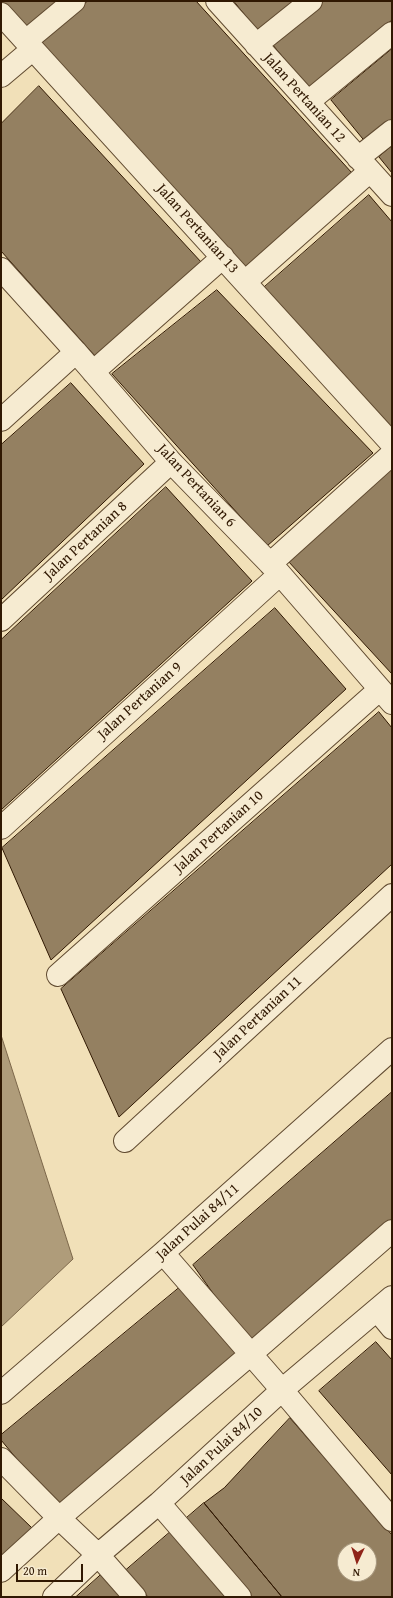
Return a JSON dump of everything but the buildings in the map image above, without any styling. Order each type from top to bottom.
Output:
[{"type":"street","points":[[1,76],[29,45],[74,1]]},
{"type":"street","name":"Jalan Pertanian 12","points":[[216,1],[392,195]]},
{"type":"street","points":[[256,45],[311,1]]},
{"type":"street","name":"Jalan Pertanian 13","points":[[1,14],[392,444]]},
{"type":"street","points":[[308,102],[392,32]]},
{"type":"street","points":[[245,282],[364,165],[392,131]]},
{"type":"street","points":[[93,372],[223,257]]},
{"type":"street","name":"Jalan Pertanian 6","points":[[1,269],[76,352],[171,462],[275,569],[386,697]]},
{"type":"street","points":[[1,420],[76,352]]},
{"type":"street","name":"Jalan Pertanian 9","points":[[1,828],[275,569],[392,454]]},
{"type":"street","name":"Jalan Pertanian 8","points":[[1,620],[171,462]]},
{"type":"street","name":"Jalan Pertanian 10","points":[[58,975],[386,697]]},
{"type":"street","name":"Jalan Pertanian 11","points":[[125,1141],[392,895]]},
{"type":"street","name":"Jalan Pulai 84/11","points":[[1,1393],[163,1253],[392,1050]]},
{"type":"street","points":[[1,1571],[59,1518],[392,1231]]},
{"type":"street","points":[[163,1253],[392,1520]]},
{"type":"street","points":[[384,1303],[392,1328]]},
{"type":"street","name":"Jalan Pulai 84/10","points":[[54,1597],[98,1555],[159,1503],[282,1390],[384,1303]]},
{"type":"street","points":[[1,1459],[98,1555],[135,1597]]},
{"type":"street","points":[[159,1503],[240,1597]]},
{"type":"shaded area","points":[[1,1035],[73,1259],[1,1327]]}]
